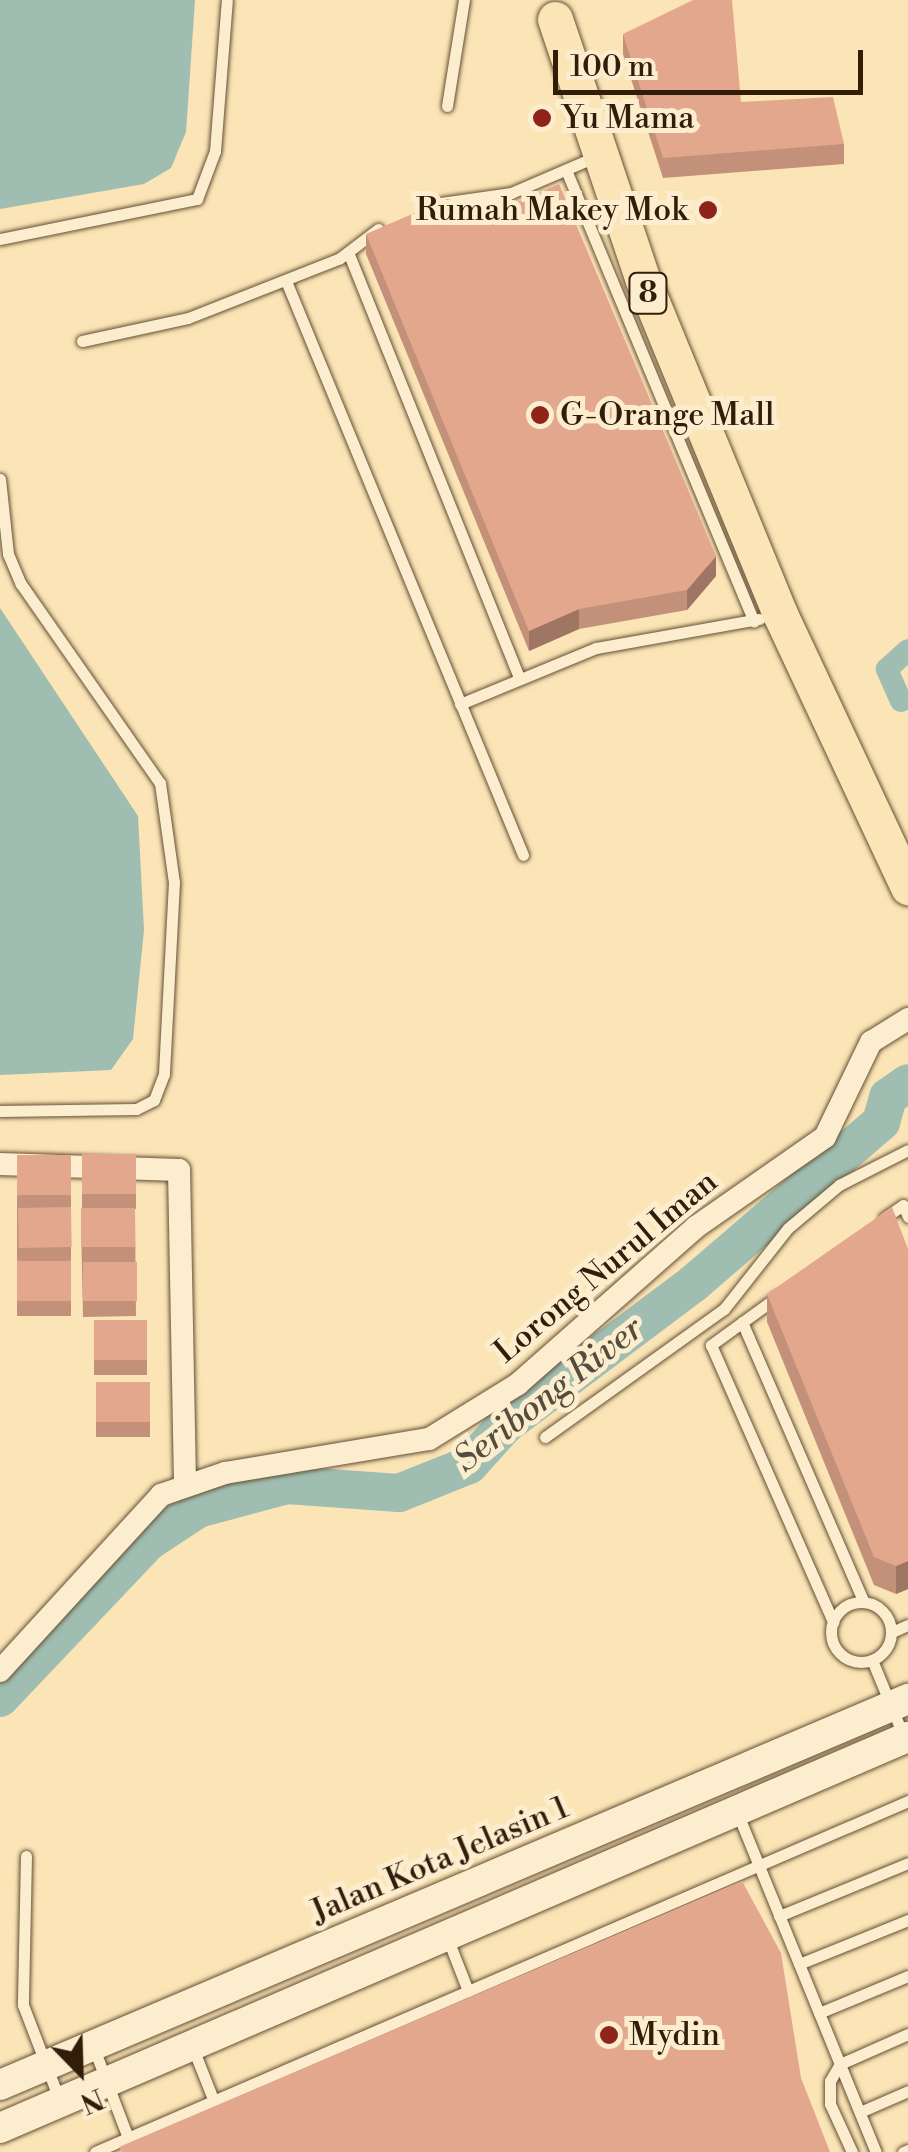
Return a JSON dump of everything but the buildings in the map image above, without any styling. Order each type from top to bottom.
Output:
[{"type":"main road","name":"8","points":[[551,10],[581,164],[779,614],[908,887]]},
{"type":"main road","name":"8","points":[[551,10],[757,562]]},
{"type":"main road","name":"8","points":[[779,614],[908,864]]},
{"type":"street","name":"Lorong Nurul Iman","points":[[0,1671],[134,1516],[184,1483],[390,1450],[460,1422],[572,1345],[696,1227],[825,1137],[871,1042],[908,1019]]},
{"type":"street","points":[[0,1164],[179,1170],[184,1483]]},
{"type":"street","name":"Jalan Kota Jelasin 1","points":[[0,2085],[899,1703]]},
{"type":"street","points":[[0,2128],[447,1937],[735,1808],[906,1738]]},
{"type":"lane","points":[[0,239],[198,199],[215,150],[227,0]]},
{"type":"lane","points":[[447,106],[464,0]]},
{"type":"lane","points":[[416,212],[581,164]]},
{"type":"lane","points":[[82,341],[188,318],[348,252],[400,220]]},
{"type":"lane","points":[[348,252],[518,678]]},
{"type":"lane","points":[[286,280],[524,855]]},
{"type":"lane","points":[[0,478],[8,554],[21,584],[160,783],[174,882],[164,1074],[154,1100],[136,1109],[0,1111]]},
{"type":"lane","points":[[460,704],[596,648],[779,614]]},
{"type":"lane","points":[[545,1437],[724,1308],[788,1228],[839,1185],[908,1150]]},
{"type":"lane","points":[[871,1228],[903,1205],[908,1217]]},
{"type":"lane","points":[[790,1287],[711,1346],[832,1622],[843,1657],[872,1660]]},
{"type":"lane","points":[[742,1322],[864,1602],[881,1608],[892,1632]]},
{"type":"lane","points":[[832,1622],[864,1602]]},
{"type":"lane","points":[[872,1660],[892,1632],[908,1625]]},
{"type":"lane","points":[[872,1660],[899,1703],[906,1738]]},
{"type":"lane","points":[[95,2152],[908,1801]]},
{"type":"lane","points":[[735,1808],[876,2152]]},
{"type":"lane","points":[[26,1856],[21,1990],[60,2102]]},
{"type":"lane","points":[[780,1916],[908,1862]]},
{"type":"lane","points":[[799,1964],[908,1920]]},
{"type":"lane","points":[[447,1937],[468,1991]]},
{"type":"lane","points":[[820,2014],[908,1976]]},
{"type":"lane","points":[[840,2064],[908,2034]]},
{"type":"lane","points":[[92,2046],[127,2135]]},
{"type":"lane","points":[[192,2046],[214,2098]]},
{"type":"lane","points":[[840,2064],[830,2104],[852,2152]]},
{"type":"lane","points":[[860,2112],[908,2092]]},
{"type":"shaded area","points":[[0,0],[195,0],[186,132],[171,168],[144,184],[0,209]]},
{"type":"shaded area","points":[[0,608],[138,816],[144,930],[133,1039],[111,1070],[0,1075]]},
{"type":"waterway","points":[[901,701],[887,669],[908,650]]},
{"type":"waterway","name":"Seribong River","points":[[0,1698],[148,1542],[198,1509],[287,1485],[399,1493],[469,1465],[505,1425],[694,1283],[881,1122],[888,1097],[908,1083]]},
{"type":"place","name":"Yu Mama","points":[[542,118]]},
{"type":"place","name":"Rumah Makey Mok","points":[[708,210]]},
{"type":"place","name":"G-Orange Mall","points":[[540,415]]},
{"type":"place","name":"Mydin","points":[[609,2035]]}]
